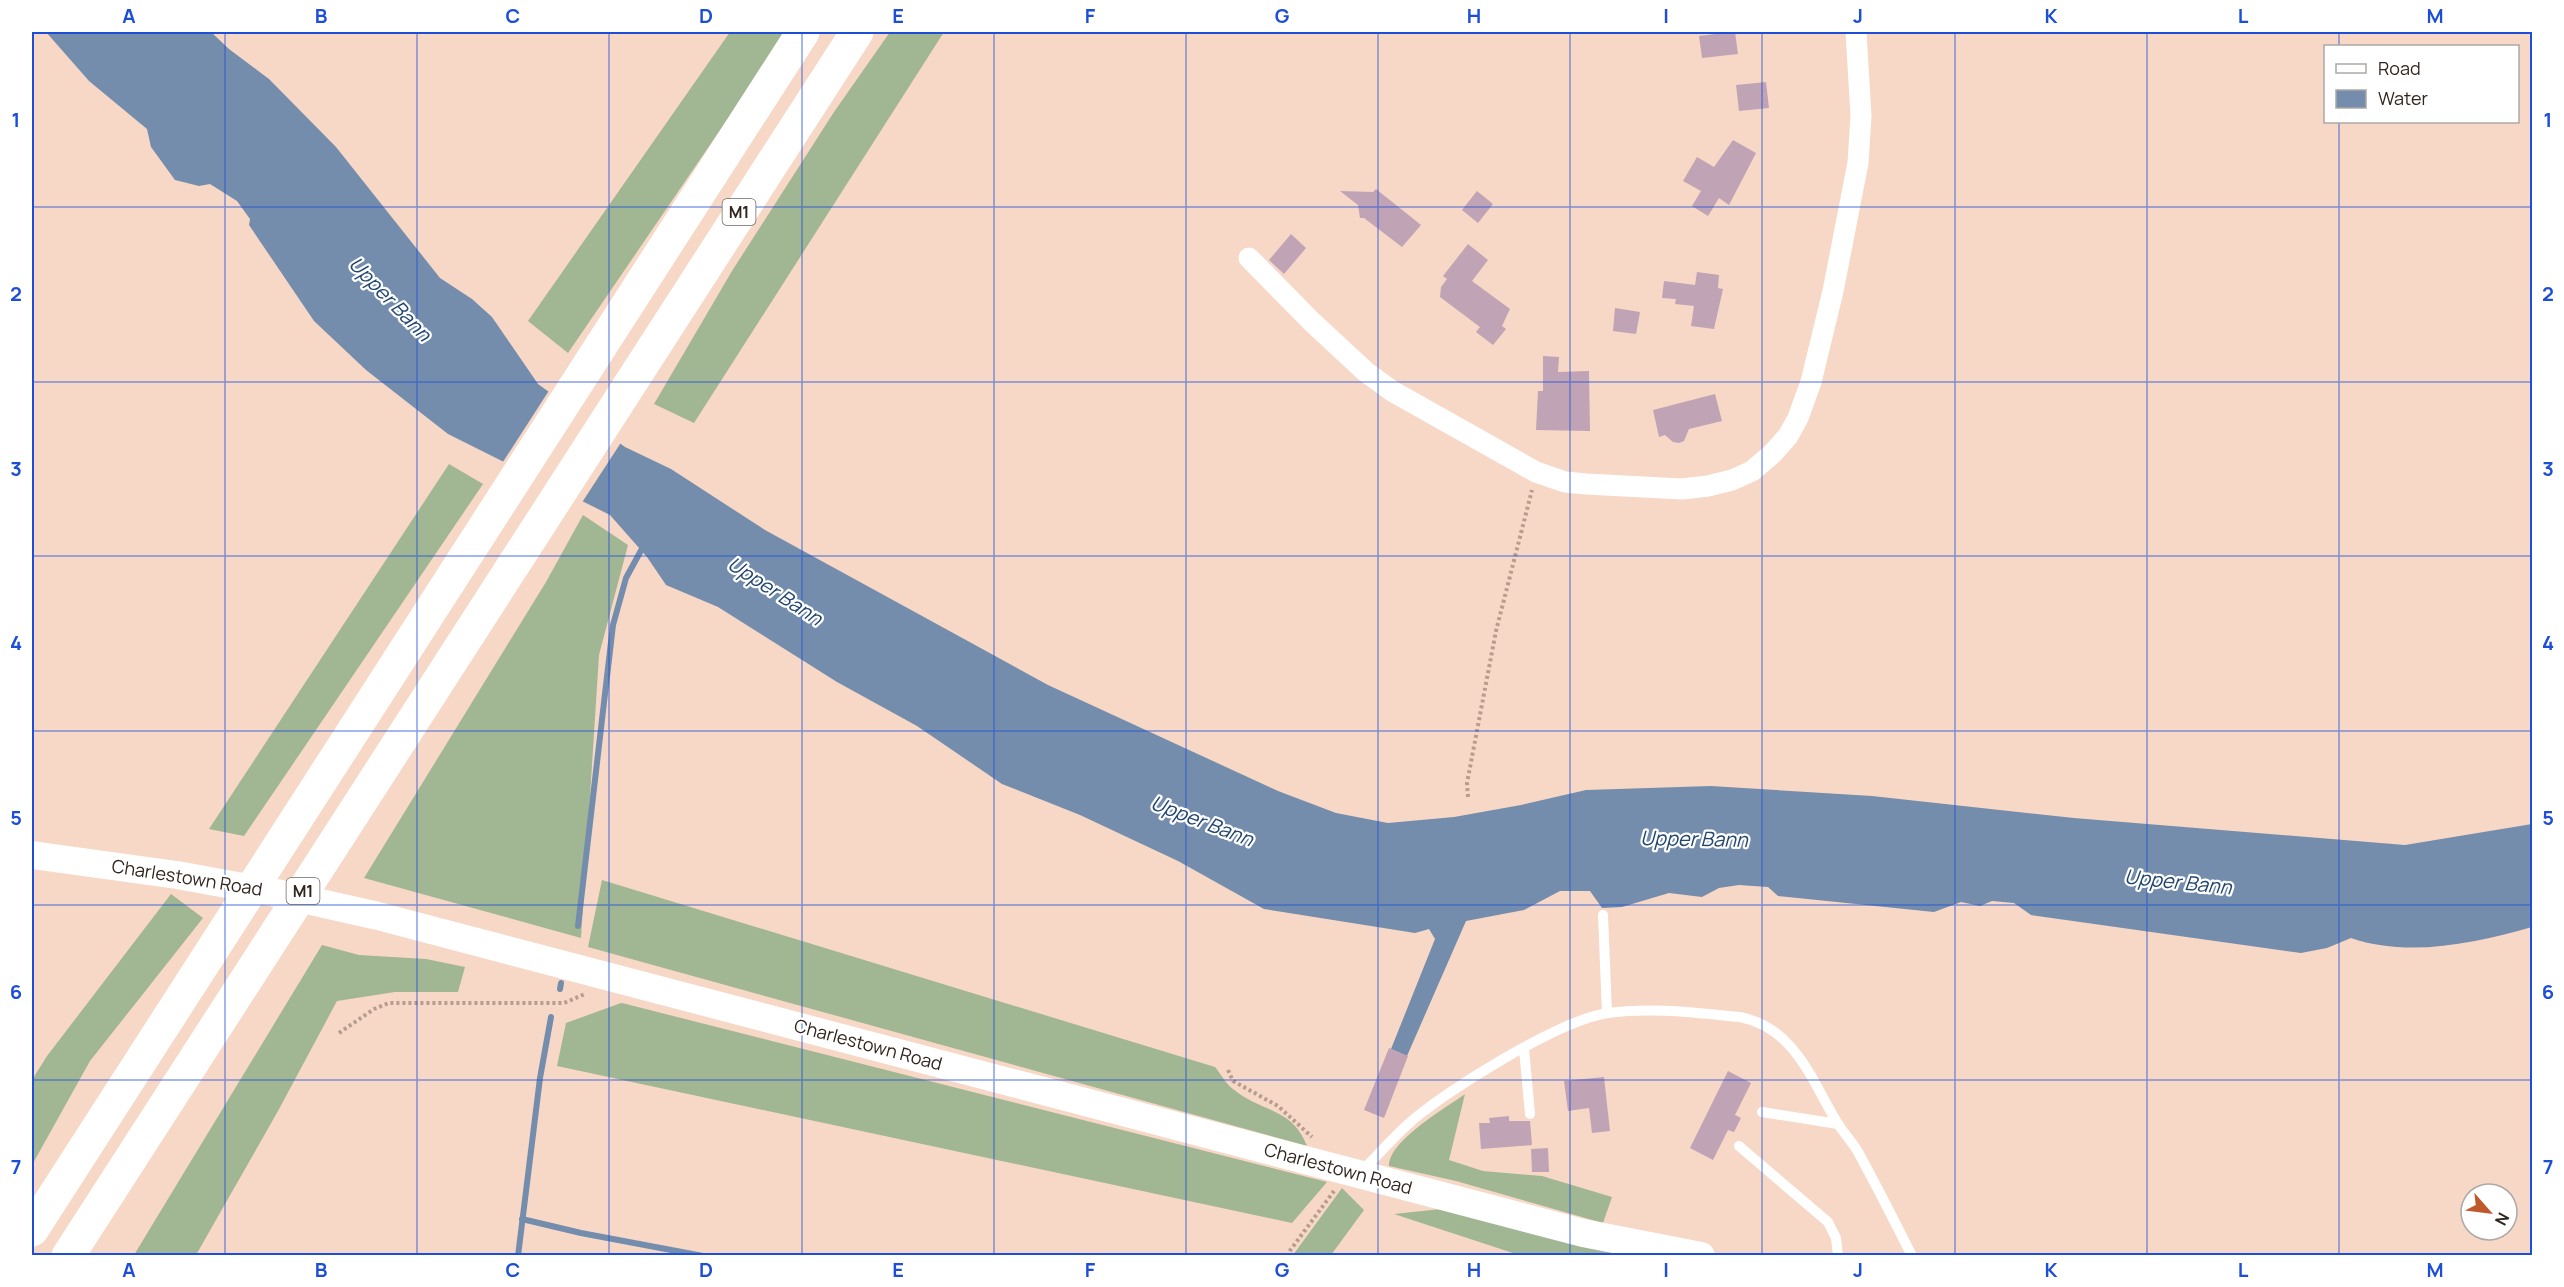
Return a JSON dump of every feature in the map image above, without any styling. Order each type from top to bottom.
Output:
[{"type":"highway","name":"M1","points":[[32,1230],[802,32]]},
{"type":"highway","name":"M1","points":[[68,1256],[857,32]]},
{"type":"highway","points":[[83,1256],[112,1186]]},
{"type":"main road","name":"Charlestown Road","points":[[32,855],[177,875],[276,893],[378,916],[1583,1233],[1701,1256]]},
{"type":"street","points":[[1249,258],[1311,321],[1366,372],[1392,391],[1536,472],[1565,482],[1682,489],[1732,480],[1752,471],[1788,436],[1798,418],[1811,382],[1833,291],[1858,163],[1862,116],[1856,32]]},
{"type":"lane","points":[[1603,915],[1607,1013]]},
{"type":"lane","points":[[1345,1170],[1446,1096],[1524,1048],[1576,1023],[1607,1013],[1692,1013],[1740,1017],[1766,1026],[1777,1033],[1805,1062],[1838,1124],[1855,1148],[1912,1256]]},
{"type":"lane","points":[[1524,1048],[1530,1114]]},
{"type":"lane","points":[[1762,1112],[1838,1124]]},
{"type":"lane","points":[[1739,1146],[1828,1222],[1836,1238],[1838,1256]]},
{"type":"path","points":[[1468,797],[1467,783],[1496,631],[1536,472]]},
{"type":"path","points":[[339,1033],[374,1009],[388,1003],[564,1003],[585,994],[594,973]]},
{"type":"path","points":[[1228,1070],[1233,1081],[1278,1106],[1297,1121],[1317,1144],[1345,1170],[1286,1256]]},
{"type":"green space","points":[[730,32],[787,32],[568,353],[528,321]]},
{"type":"green space","points":[[890,32],[944,32],[694,423],[654,404],[732,271],[834,112]]},
{"type":"green space","points":[[449,464],[483,484],[244,836],[209,829]]},
{"type":"green space","points":[[583,515],[628,545],[599,655],[581,938],[364,878],[546,582]]},
{"type":"green space","points":[[602,880],[1215,1067],[1226,1082],[1244,1097],[1285,1117],[1301,1133],[1307,1146],[588,947]]},
{"type":"green space","points":[[171,894],[203,918],[90,1061],[32,1165],[32,1080],[47,1056]]},
{"type":"green space","points":[[322,945],[359,955],[426,959],[465,967],[458,992],[395,992],[337,1001],[278,1111],[196,1255],[134,1255]]},
{"type":"green space","points":[[621,1003],[1327,1182],[1292,1223],[557,1066],[566,1023]]},
{"type":"green space","points":[[1465,1094],[1449,1160],[1483,1171],[1542,1176],[1612,1197],[1603,1223],[1456,1181],[1389,1166],[1391,1156],[1408,1136]]},
{"type":"green space","points":[[1342,1188],[1364,1210],[1331,1255],[1293,1255]]},
{"type":"green space","points":[[1441,1209],[1651,1255],[1519,1255],[1394,1214]]},
{"type":"water","name":"Upper Bann","points":[[46,32],[211,32],[229,49],[269,79],[336,147],[440,278],[472,299],[492,317],[538,384],[625,447],[671,469],[765,530],[1048,685],[1278,791],[1336,813],[1388,823],[1454,817],[1586,790],[1711,786],[1872,796],[2074,818],[2405,845],[2532,824],[2532,927],[2465,943],[2419,948],[2373,944],[2351,938],[2327,948],[2301,953],[2031,915],[2014,903],[1992,901],[1980,906],[1961,902],[1934,912],[1778,896],[1768,887],[1739,885],[1719,888],[1702,897],[1669,893],[1622,907],[1602,908],[1590,891],[1560,891],[1524,910],[1466,921],[1407,1056],[1391,1049],[1435,939],[1429,929],[1415,933],[1264,909],[1178,861],[1080,815],[1002,784],[917,726],[837,682],[718,607],[666,585],[647,557],[610,515],[448,434],[366,370],[314,321],[249,225],[250,219],[237,201],[210,184],[199,186],[175,180],[151,147],[147,129],[89,81]]},
{"type":"pier","points":[[550,389],[622,441],[581,504],[501,465]]},
{"type":"building","points":[[1715,32],[1735,32],[1738,54],[1702,58],[1699,36],[1715,34]]},
{"type":"building","points":[[1766,82],[1769,108],[1739,111],[1736,85]]},
{"type":"building","points":[[1733,140],[1756,153],[1729,205],[1719,198],[1708,216],[1692,206],[1701,191],[1683,181],[1697,157],[1714,167]]},
{"type":"building","points":[[1376,189],[1421,225],[1402,247],[1364,218],[1360,218],[1358,205],[1340,191],[1373,192]]},
{"type":"building","points":[[1477,191],[1493,204],[1478,223],[1462,210]]},
{"type":"building","points":[[1291,234],[1306,248],[1284,274],[1269,260]]},
{"type":"building","points":[[1468,244],[1488,260],[1472,281],[1510,309],[1502,326],[1506,329],[1493,345],[1476,332],[1480,327],[1440,297],[1441,287],[1447,279],[1443,276]]},
{"type":"building","points":[[1697,272],[1719,275],[1718,288],[1723,289],[1714,329],[1691,326],[1694,306],[1675,304],[1676,299],[1662,298],[1664,281],[1695,285]]},
{"type":"building","points":[[1615,308],[1640,312],[1636,334],[1613,331]]},
{"type":"building","points":[[1543,356],[1559,357],[1558,372],[1589,371],[1590,431],[1536,430],[1538,391],[1543,391]]},
{"type":"building","points":[[1715,394],[1722,421],[1689,429],[1684,441],[1679,443],[1673,442],[1665,435],[1659,437],[1653,410]]},
{"type":"building","points":[[1389,1048],[1408,1056],[1384,1118],[1364,1110]]},
{"type":"building","points":[[1728,1071],[1751,1083],[1735,1115],[1741,1118],[1734,1132],[1728,1130],[1713,1160],[1690,1148]]},
{"type":"building","points":[[1604,1077],[1610,1131],[1592,1133],[1589,1108],[1568,1111],[1564,1081]]},
{"type":"building","points":[[1509,1116],[1509,1121],[1530,1121],[1532,1145],[1481,1149],[1479,1123],[1490,1123],[1489,1118]]},
{"type":"building","points":[[1548,1148],[1549,1172],[1532,1172],[1531,1149]]},
{"type":"waterway","points":[[578,926],[613,625],[626,578],[644,545]]},
{"type":"waterway","points":[[560,989],[561,983]]},
{"type":"waterway","points":[[518,1256],[540,1078],[551,1017]]},
{"type":"waterway","points":[[522,1219],[581,1233],[703,1256]]}]
